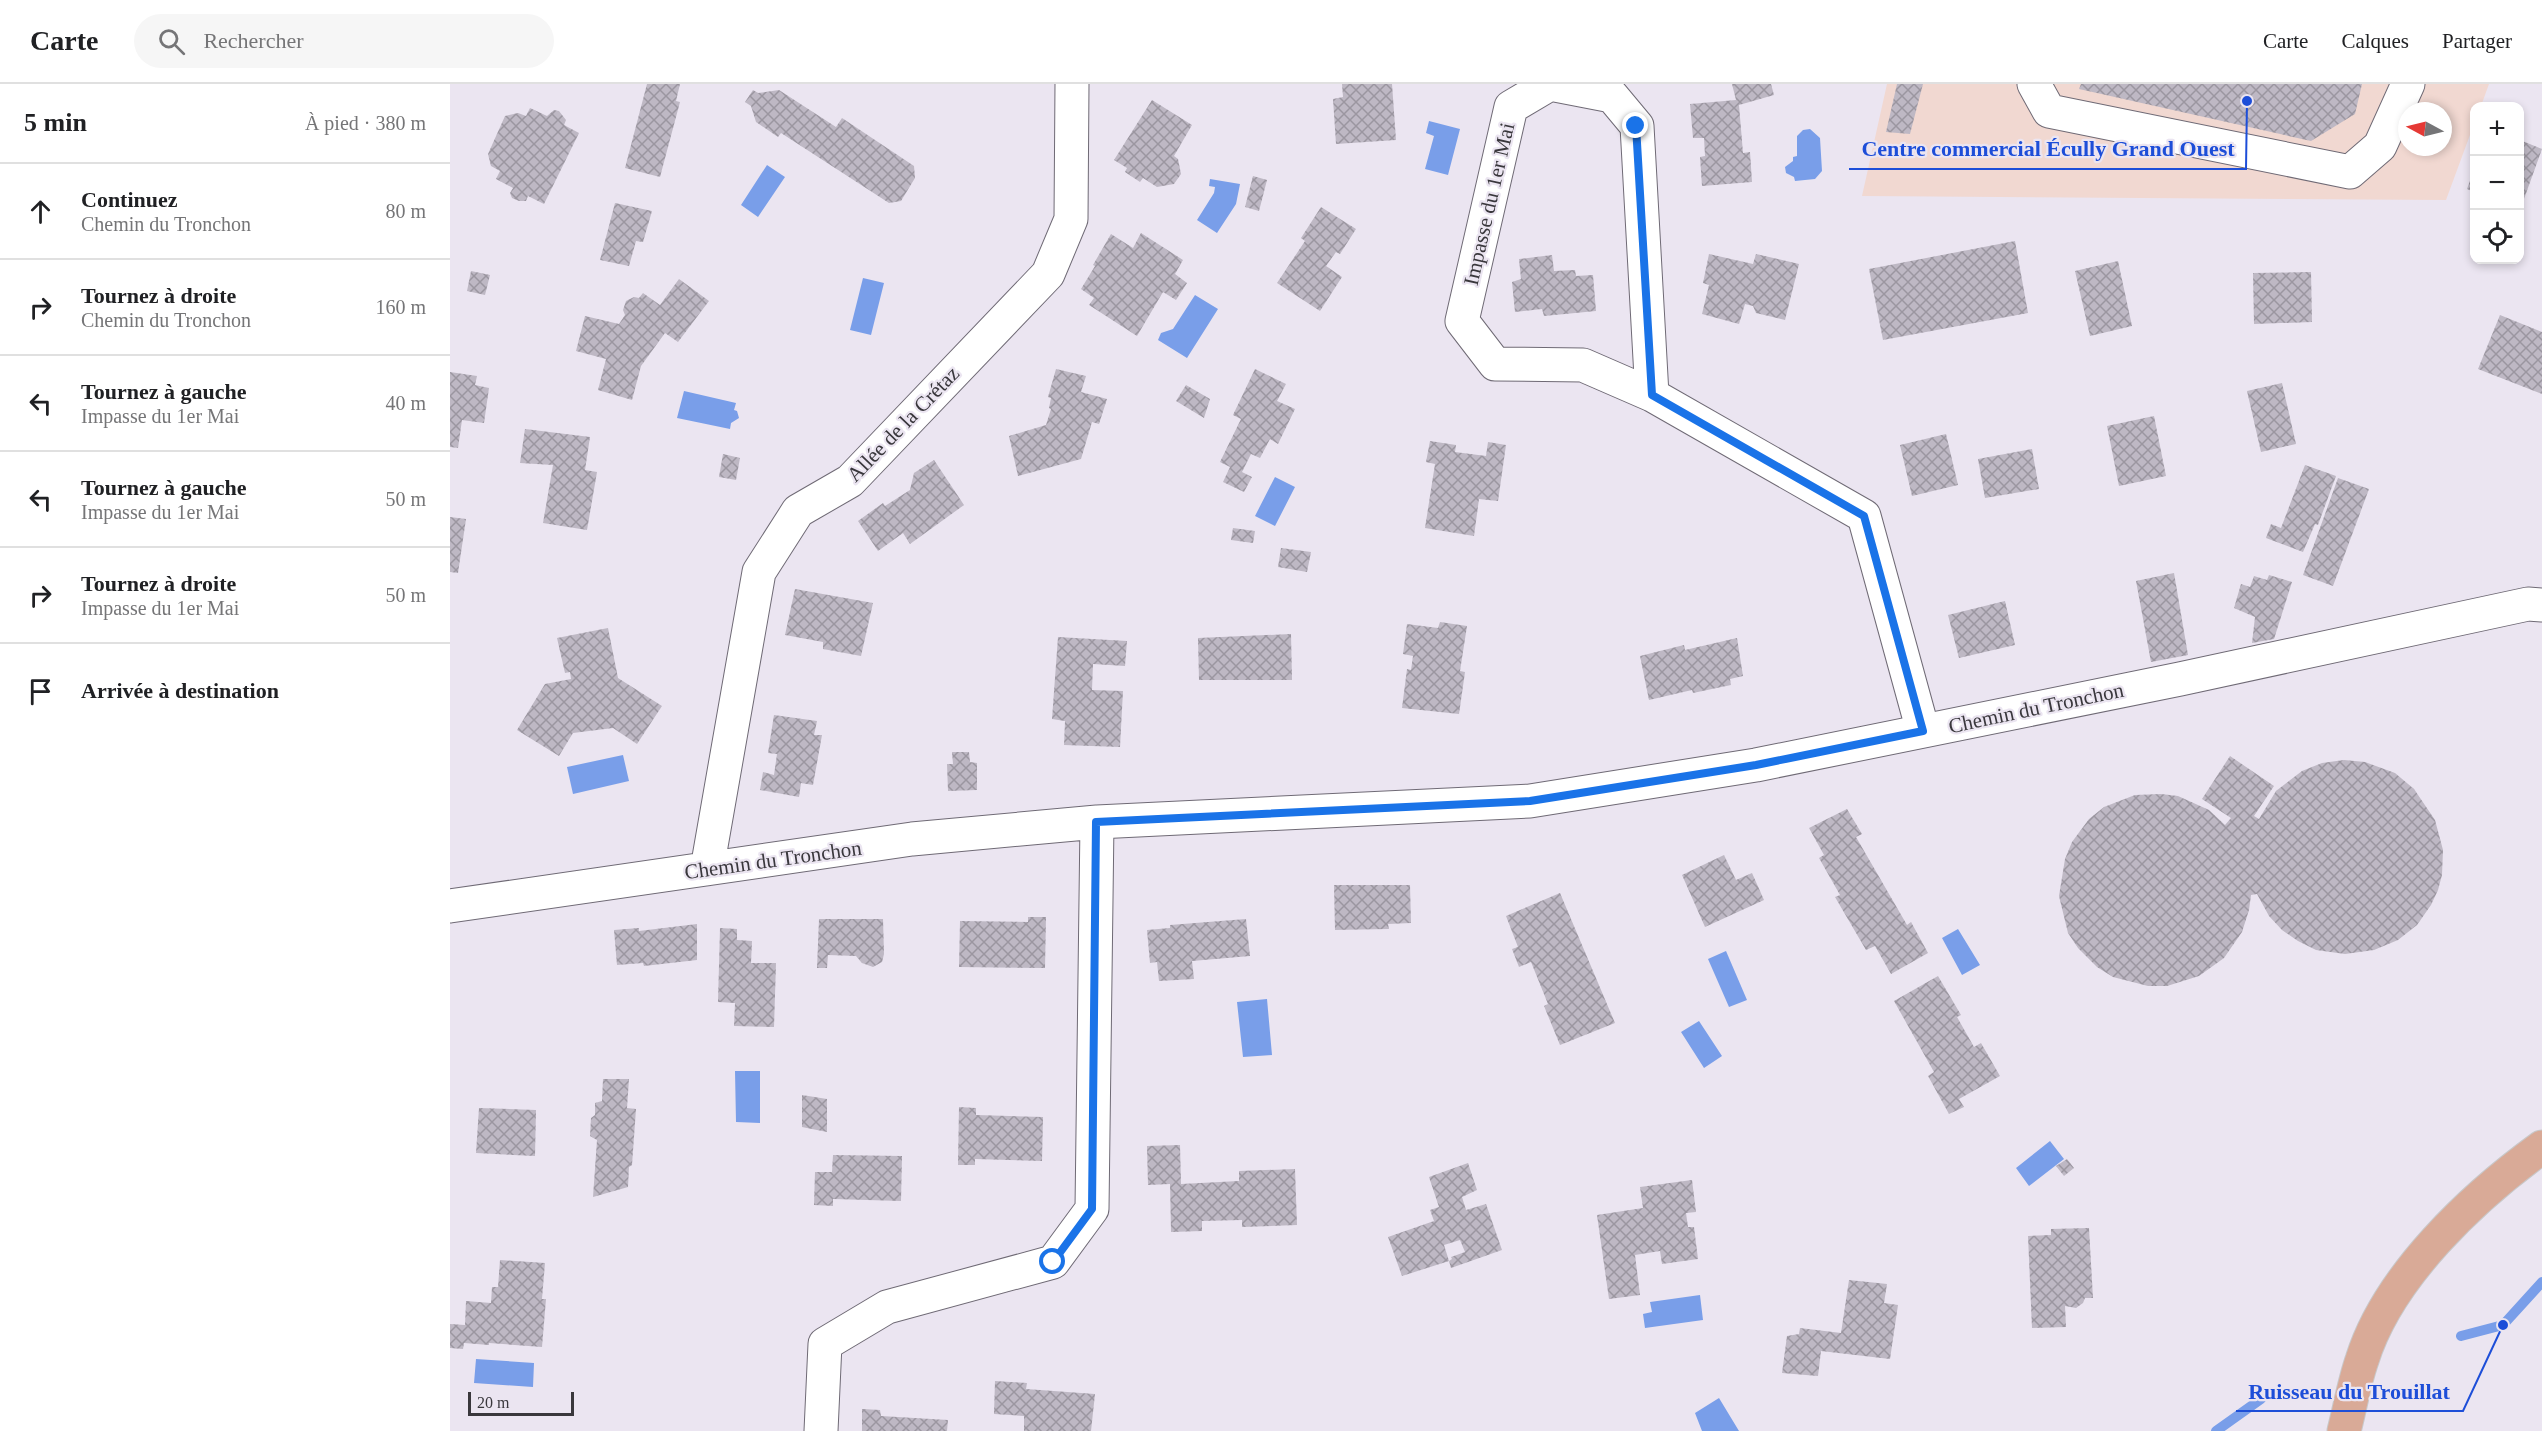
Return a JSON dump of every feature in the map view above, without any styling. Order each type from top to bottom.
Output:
[{"type":"main road","points":[[2344,1431],[2362,1359],[2391,1299],[2456,1218],[2542,1148]]},
{"type":"street","name":"Allée de la Crétaz","points":[[707,869],[759,572],[798,511],[850,481],[1048,274],[1071,219],[1072,84]]},
{"type":"street","name":"Impasse du 1er Mai","points":[[1652,395],[1636,126],[1612,96],[1550,84],[1511,108],[1462,321],[1496,364],[1583,365],[1652,395],[1864,516],[1923,731]]},
{"type":"street","points":[[2034,84],[2049,111],[2350,172],[2380,146],[2408,84]]},
{"type":"street","name":"Chemin du Tronchon","points":[[450,906],[912,839],[1096,822],[1530,801],[1756,765],[2528,604],[2542,605]]},
{"type":"street","points":[[821,1431],[825,1344],[887,1307],[1053,1262],[1092,1209],[1096,822]]},
{"type":"shaded area","points":[[1887,84],[2489,84],[2482,102],[2470,102],[2470,135],[2446,200],[1862,196]]},
{"type":"water","points":[[1429,121],[1460,129],[1448,175],[1425,169],[1434,136],[1426,133]]},
{"type":"water","points":[[1810,129],[1820,138],[1822,171],[1815,179],[1795,181],[1794,177],[1786,173],[1785,167],[1793,161],[1793,157],[1797,156],[1797,136],[1803,130]]},
{"type":"water","points":[[767,165],[785,177],[758,217],[741,205]]},
{"type":"water","points":[[1210,179],[1240,184],[1236,204],[1217,233],[1197,220],[1214,193],[1215,187],[1209,186]]},
{"type":"water","points":[[863,278],[884,283],[871,335],[850,330]]},
{"type":"water","points":[[1195,295],[1218,309],[1187,358],[1158,340],[1161,333],[1173,329]]},
{"type":"water","points":[[684,391],[736,403],[734,410],[737,411],[739,418],[731,423],[730,429],[677,418]]},
{"type":"water","points":[[1275,477],[1295,487],[1275,526],[1255,516]]},
{"type":"water","points":[[623,755],[629,781],[573,794],[567,767]]},
{"type":"water","points":[[1958,929],[1980,965],[1962,975],[1942,938]]},
{"type":"water","points":[[1726,951],[1747,1000],[1729,1007],[1708,959]]},
{"type":"water","points":[[1267,999],[1272,1055],[1243,1057],[1237,1002]]},
{"type":"water","points":[[1699,1021],[1722,1056],[1704,1068],[1681,1032]]},
{"type":"water","points":[[735,1071],[760,1071],[760,1123],[736,1122]]},
{"type":"water","points":[[2050,1141],[2064,1159],[2029,1186],[2016,1168]]},
{"type":"water","points":[[1700,1295],[1703,1320],[1645,1328],[1643,1314],[1652,1312],[1650,1302]]},
{"type":"water","points":[[476,1359],[534,1363],[533,1387],[474,1383]]},
{"type":"water","points":[[1719,1398],[1739,1431],[1702,1431],[1695,1413]]},
{"type":"building","points":[[647,84],[680,84],[676,101],[680,102],[660,177],[625,168]]},
{"type":"building","points":[[1342,84],[1392,84],[1396,140],[1336,144],[1333,99],[1343,97]]},
{"type":"building","points":[[1732,84],[1771,84],[1774,95],[1739,105],[1743,153],[1750,152],[1752,182],[1702,186],[1700,157],[1705,156],[1704,138],[1693,138],[1690,104],[1736,100]]},
{"type":"building","points":[[1897,84],[1923,84],[1910,134],[1886,132]]},
{"type":"building","points":[[2081,84],[2362,84],[2355,114],[2311,141],[2079,89]]},
{"type":"building","points":[[753,90],[758,93],[779,90],[836,127],[842,118],[914,166],[915,178],[901,201],[889,203],[781,133],[778,137],[756,122],[751,106],[745,102]]},
{"type":"building","points":[[1152,100],[1192,125],[1174,156],[1178,159],[1181,174],[1174,184],[1157,187],[1143,178],[1140,182],[1125,172],[1127,168],[1114,160]]},
{"type":"building","points":[[530,108],[547,116],[554,110],[559,111],[566,120],[564,125],[579,133],[544,204],[528,196],[526,201],[512,198],[510,193],[513,188],[496,179],[500,171],[491,166],[488,154],[505,116],[518,113],[526,116]]},
{"type":"building","points":[[2524,142],[2542,149],[2524,199]]},
{"type":"building","points":[[1253,176],[1267,180],[1259,211],[1245,207]]},
{"type":"building","points":[[615,203],[652,211],[643,242],[636,241],[629,266],[600,260]]},
{"type":"building","points":[[1321,207],[1356,229],[1340,254],[1336,252],[1326,266],[1342,277],[1320,311],[1277,283],[1305,241],[1301,238]]},
{"type":"building","points":[[1141,233],[1183,260],[1175,274],[1187,283],[1176,300],[1163,292],[1137,336],[1089,305],[1094,298],[1081,289],[1111,234],[1133,248]]},
{"type":"building","points":[[2015,241],[2028,313],[1883,340],[1869,269]]},
{"type":"building","points":[[1709,254],[1753,264],[1756,254],[1799,264],[1785,320],[1756,313],[1753,306],[1745,304],[1739,324],[1702,314],[1709,285],[1703,283]]},
{"type":"building","points":[[1552,255],[1554,271],[1575,270],[1576,276],[1593,275],[1596,311],[1544,316],[1542,309],[1515,312],[1512,282],[1521,279],[1519,259]]},
{"type":"building","points":[[2118,261],[2132,326],[2090,336],[2075,271]]},
{"type":"building","points":[[471,271],[490,275],[485,295],[467,291]]},
{"type":"building","points":[[2311,272],[2312,322],[2254,324],[2253,273]]},
{"type":"building","points":[[679,279],[709,301],[678,342],[665,333],[641,366],[632,400],[598,390],[606,359],[576,351],[585,316],[619,324],[625,315],[623,310],[626,301],[634,297],[639,298],[643,293],[660,305]]},
{"type":"building","points":[[2500,315],[2542,332],[2542,394],[2478,369]]},
{"type":"building","points":[[1056,369],[1086,376],[1081,392],[1107,399],[1099,424],[1092,422],[1081,459],[1018,476],[1009,436],[1046,425],[1051,409],[1049,408],[1051,398],[1048,397]]},
{"type":"building","points":[[1255,369],[1286,384],[1277,401],[1295,409],[1278,444],[1270,439],[1260,458],[1251,454],[1242,472],[1252,477],[1244,492],[1223,482],[1230,467],[1220,462],[1241,419],[1233,415]]},
{"type":"building","points":[[450,372],[477,376],[475,385],[489,388],[484,423],[462,420],[458,448],[450,447]]},
{"type":"building","points":[[2282,383],[2296,444],[2261,452],[2247,391]]},
{"type":"building","points":[[1186,385],[1210,399],[1204,418],[1176,401]]},
{"type":"building","points":[[2154,416],[2166,476],[2119,486],[2107,426]]},
{"type":"building","points":[[525,429],[590,437],[585,470],[597,472],[587,530],[543,523],[553,465],[520,463]]},
{"type":"building","points":[[1946,434],[1958,485],[1912,496],[1900,445]]},
{"type":"building","points":[[1430,441],[1456,445],[1455,452],[1486,456],[1488,442],[1506,445],[1498,501],[1479,499],[1474,536],[1425,528],[1435,464],[1426,462]]},
{"type":"building","points":[[2032,449],[2039,489],[1985,498],[1978,459]]},
{"type":"building","points":[[723,454],[740,458],[736,480],[719,477]]},
{"type":"building","points":[[934,460],[964,505],[910,544],[903,533],[878,551],[858,521],[883,503],[885,506],[910,490],[914,473]]},
{"type":"building","points":[[2305,465],[2336,476],[2318,525],[2315,524],[2303,552],[2266,538],[2271,524],[2281,528]]},
{"type":"building","points":[[2338,478],[2369,489],[2333,586],[2303,575]]},
{"type":"building","points":[[450,517],[466,519],[458,573],[450,572]]},
{"type":"building","points":[[1233,528],[1255,531],[1253,543],[1231,540]]},
{"type":"building","points":[[1281,548],[1311,552],[1307,572],[1278,567]]},
{"type":"building","points":[[2174,573],[2188,655],[2151,662],[2136,581]]},
{"type":"building","points":[[2269,575],[2292,582],[2274,639],[2252,643],[2255,617],[2234,608],[2241,584],[2250,587],[2254,576],[2267,580]]},
{"type":"building","points":[[795,589],[873,603],[861,656],[823,649],[823,642],[785,635]]},
{"type":"building","points":[[2005,601],[2015,645],[1959,658],[1948,615]]},
{"type":"building","points":[[1440,622],[1467,626],[1460,671],[1465,672],[1459,714],[1402,708],[1407,669],[1411,670],[1413,656],[1403,654],[1407,624],[1438,628]]},
{"type":"building","points":[[608,628],[618,678],[662,706],[637,744],[613,728],[573,733],[559,756],[517,730],[545,684],[571,679],[570,672],[565,673],[557,638]]},
{"type":"building","points":[[1291,634],[1292,680],[1199,680],[1198,638]]},
{"type":"building","points":[[1058,637],[1127,641],[1125,666],[1093,664],[1092,690],[1123,691],[1120,747],[1064,745],[1065,721],[1052,719]]},
{"type":"building","points":[[1737,638],[1743,676],[1730,679],[1731,685],[1693,693],[1692,690],[1649,700],[1640,656],[1684,645],[1685,650]]},
{"type":"building","points":[[774,715],[817,721],[814,735],[822,735],[813,785],[801,783],[799,797],[760,790],[763,772],[774,775],[777,754],[768,753]]},
{"type":"building","points":[[952,752],[969,752],[970,762],[977,763],[977,790],[948,791],[947,764],[953,764]]},
{"type":"building","points":[[2230,756],[2274,786],[2254,816],[2259,819],[2276,791],[2302,771],[2322,763],[2344,760],[2365,762],[2395,773],[2414,789],[2435,820],[2443,850],[2442,875],[2438,890],[2417,925],[2398,940],[2374,950],[2345,954],[2316,950],[2282,930],[2269,916],[2257,894],[2251,895],[2242,932],[2224,958],[2199,976],[2167,986],[2148,986],[2113,977],[2097,967],[2078,948],[2068,933],[2059,896],[2065,859],[2072,842],[2089,819],[2104,807],[2135,795],[2178,796],[2209,810],[2225,825],[2231,818],[2202,799]]},
{"type":"building","points":[[1847,809],[1862,834],[1856,837],[1907,925],[1911,922],[1928,953],[1891,974],[1875,946],[1866,950],[1835,897],[1840,895],[1819,858],[1824,855],[1809,828]]},
{"type":"building","points":[[1724,855],[1736,880],[1752,873],[1764,900],[1705,927],[1682,875]]},
{"type":"building","points":[[1334,885],[1410,885],[1411,923],[1388,924],[1389,929],[1335,930]]},
{"type":"building","points":[[1560,893],[1615,1023],[1560,1045],[1544,1006],[1548,1004],[1531,962],[1519,967],[1512,949],[1518,947],[1506,916]]},
{"type":"building","points":[[1028,917],[1046,917],[1045,968],[959,967],[960,921],[1028,922]]},
{"type":"building","points":[[819,919],[883,919],[884,954],[882,962],[873,967],[862,963],[856,956],[828,955],[827,968],[817,968]]},
{"type":"building","points":[[1246,919],[1250,956],[1192,961],[1194,979],[1159,981],[1157,962],[1150,963],[1147,930],[1170,928],[1170,925]]},
{"type":"building","points":[[697,924],[697,960],[644,966],[643,963],[617,965],[614,930],[639,928],[639,931]]},
{"type":"building","points":[[720,928],[737,929],[737,940],[752,941],[751,963],[776,963],[774,1027],[734,1026],[735,1003],[718,1002]]},
{"type":"building","points":[[1938,976],[1961,1015],[1957,1017],[1974,1047],[1981,1043],[2000,1076],[1959,1099],[1964,1107],[1949,1114],[1928,1076],[1934,1072],[1894,1001]]},
{"type":"building","points":[[603,1079],[629,1079],[627,1108],[636,1109],[632,1165],[629,1167],[628,1187],[593,1197],[597,1140],[590,1136],[591,1118],[595,1115],[595,1103],[602,1101]]},
{"type":"building","points":[[802,1095],[827,1099],[827,1132],[802,1127]]},
{"type":"building","points":[[959,1107],[976,1108],[976,1115],[1043,1117],[1042,1161],[975,1159],[975,1165],[958,1165]]},
{"type":"building","points":[[479,1108],[536,1110],[535,1156],[476,1153]]},
{"type":"building","points":[[1180,1145],[1181,1184],[1239,1181],[1239,1171],[1295,1169],[1297,1225],[1242,1227],[1242,1220],[1202,1221],[1202,1231],[1171,1232],[1170,1184],[1148,1185],[1147,1146]]},
{"type":"building","points":[[833,1155],[902,1156],[901,1201],[833,1199],[833,1206],[814,1205],[815,1172],[832,1172]]},
{"type":"building","points":[[2067,1159],[2074,1168],[2064,1176],[2056,1166]]},
{"type":"building","points":[[1468,1163],[1477,1190],[1462,1197],[1466,1210],[1486,1204],[1502,1250],[1451,1268],[1449,1261],[1402,1276],[1388,1237],[1434,1221],[1430,1210],[1439,1207],[1429,1177]],"holes":[[[1460,1240],[1465,1252],[1451,1257],[1449,1261],[1444,1245]]]},
{"type":"building","points":[[1692,1180],[1696,1212],[1686,1213],[1688,1227],[1694,1227],[1698,1259],[1662,1264],[1660,1251],[1635,1255],[1640,1295],[1609,1299],[1597,1215],[1643,1208],[1640,1187]]},
{"type":"building","points":[[2089,1228],[2093,1298],[2085,1298],[2083,1303],[2076,1308],[2065,1306],[2066,1327],[2032,1328],[2028,1236],[2051,1235],[2051,1229]]},
{"type":"building","points":[[500,1260],[545,1263],[542,1299],[546,1299],[542,1347],[464,1343],[463,1349],[450,1348],[450,1324],[465,1325],[466,1301],[491,1303],[492,1287],[498,1287]]},
{"type":"building","points":[[1849,1280],[1887,1284],[1884,1303],[1898,1305],[1890,1359],[1821,1351],[1818,1376],[1782,1373],[1787,1336],[1799,1334],[1800,1328],[1841,1333]]},
{"type":"building","points":[[995,1381],[1027,1383],[1026,1389],[1095,1394],[1091,1431],[1024,1431],[1024,1416],[994,1414]]},
{"type":"building","points":[[862,1409],[880,1410],[881,1416],[948,1420],[947,1431],[862,1431]]},
{"type":"waterway","points":[[2461,1336],[2503,1325],[2542,1282]]},
{"type":"waterway","points":[[2216,1431],[2261,1399]]},
{"type":"place","name":"Centre commercial Écully Grand Ouest","points":[[2247,101]]},
{"type":"place","name":"Ruisseau du Trouillat","points":[[2503,1325]]},
{"type":"route","points":[[1053,1262],[1092,1209],[1096,822],[1530,801],[1756,765],[1923,731],[1864,516],[1652,395],[1636,126]]}]
